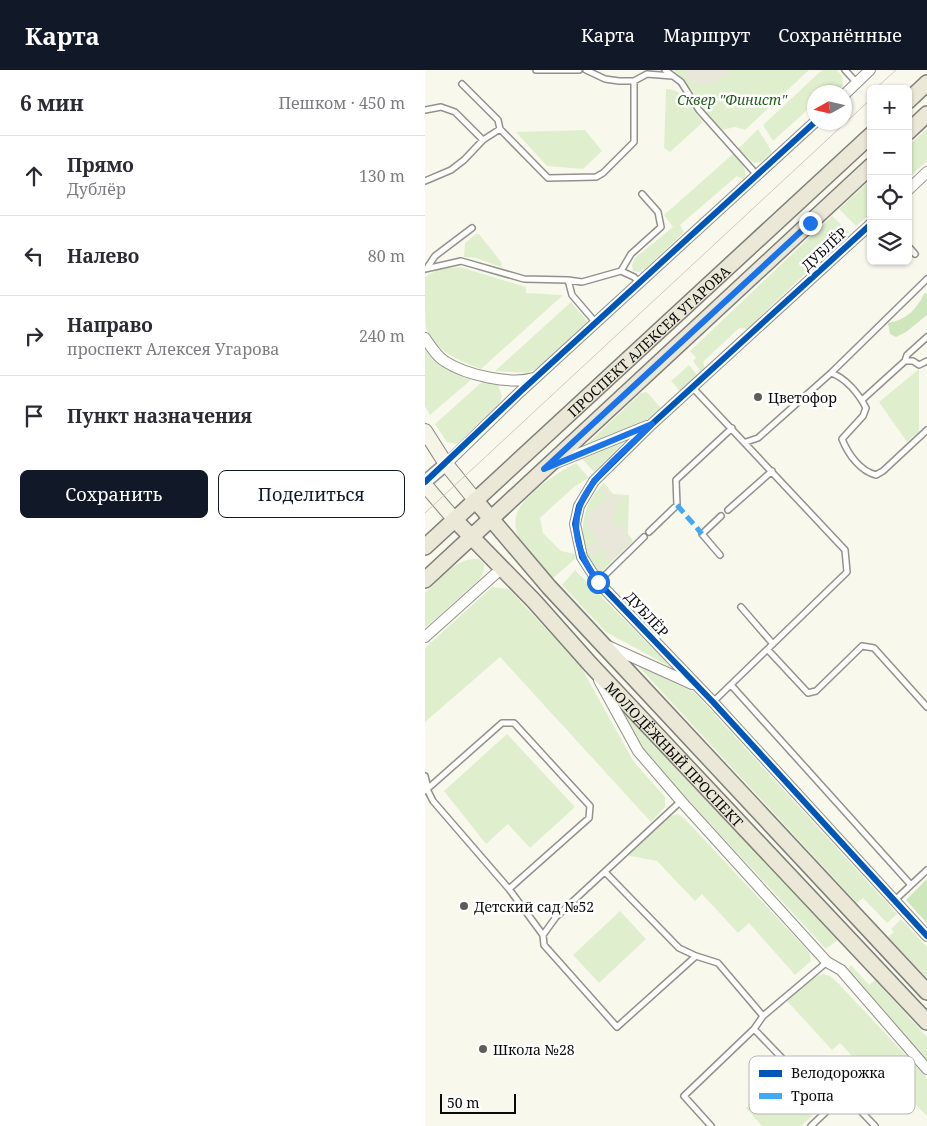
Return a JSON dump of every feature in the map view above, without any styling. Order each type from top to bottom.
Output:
[{"type":"main road","points":[[912,96],[927,83]]},
{"type":"main road","points":[[910,130],[927,114]]},
{"type":"main road","name":"ПРОСПЕКТ АЛЕКСЕЯ УГАРОВА","points":[[425,547],[867,139]]},
{"type":"main road","name":"ПРОСПЕКТ АЛЕКСЕЯ УГАРОВА","points":[[425,580],[867,170]]},
{"type":"main road","name":"МОЛОДЁЖНЫЙ ПРОСПЕКТ","points":[[425,430],[446,464],[519,554],[927,992]]},
{"type":"main road","name":"МОЛОДЁЖНЫЙ ПРОСПЕКТ","points":[[425,484],[455,520],[927,1022]]},
{"type":"main road","points":[[502,568],[519,554]]},
{"type":"street","points":[[852,88],[870,70]]},
{"type":"street","points":[[425,484],[537,376],[807,129]]},
{"type":"street","points":[[912,186],[927,172]]},
{"type":"street","name":"ДУБЛЁР","points":[[867,228],[652,424],[593,481],[579,506],[575,524],[577,541],[582,557],[598,582],[713,702],[927,936]]},
{"type":"street","points":[[425,338],[446,362],[470,373],[514,382],[537,376]]},
{"type":"street","points":[[544,469],[652,424]]},
{"type":"street","points":[[425,637],[502,568]]},
{"type":"street","name":"МОЛОДЁЖНЫЙ ПРОСПЕКТ","points":[[602,643],[698,687]]},
{"type":"street","points":[[590,664],[638,751],[827,962],[841,970],[927,1069]]},
{"type":"lane","points":[[536,70],[579,70]]},
{"type":"lane","points":[[586,70],[605,80],[634,81],[647,74],[673,76]]},
{"type":"lane","points":[[665,70],[681,82],[699,110],[757,175]]},
{"type":"lane","points":[[845,70],[857,83]]},
{"type":"lane","points":[[462,84],[498,120],[500,129],[548,178],[596,177],[603,174],[634,142],[634,81]]},
{"type":"lane","points":[[425,110],[441,107],[455,112],[483,140]]},
{"type":"lane","points":[[425,181],[451,170],[464,160],[483,140],[500,129]]},
{"type":"lane","points":[[621,271],[631,254],[661,226],[658,212],[642,194]]},
{"type":"lane","points":[[426,268],[435,256],[472,228]]},
{"type":"lane","points":[[912,251],[915,254]]},
{"type":"lane","points":[[426,268],[461,261],[524,279],[582,282],[621,271],[635,277],[640,283]]},
{"type":"lane","points":[[746,442],[758,438],[831,373],[927,279]]},
{"type":"lane","points":[[568,280],[572,295],[596,323]]},
{"type":"lane","points":[[862,400],[905,361],[907,356],[927,337]]},
{"type":"lane","points":[[905,361],[913,361],[919,365],[927,361]]},
{"type":"lane","points":[[831,373],[840,376],[862,400],[865,408],[863,416],[842,439],[846,450],[866,472],[876,475],[883,471],[927,430]]},
{"type":"lane","points":[[693,388],[746,442],[845,550],[847,572],[713,702]]},
{"type":"lane","points":[[649,532],[677,505],[676,480],[732,428]]},
{"type":"lane","points":[[728,510],[772,471]]},
{"type":"lane","points":[[720,555],[701,534],[721,516]]},
{"type":"lane","points":[[598,582],[619,564],[643,537]]},
{"type":"lane","points":[[741,607],[773,644]]},
{"type":"lane","points":[[768,650],[808,693],[816,691],[862,646],[874,648],[927,706]]},
{"type":"lane","points":[[731,685],[911,885]]},
{"type":"lane","points":[[426,788],[501,723],[514,723],[590,806],[589,818],[509,889]]},
{"type":"lane","points":[[425,776],[426,788],[433,801],[509,889],[543,935],[544,945],[617,1027],[696,956]]},
{"type":"lane","points":[[543,935],[556,917],[681,801]]},
{"type":"lane","points":[[894,901],[927,870]]},
{"type":"lane","points":[[605,872],[679,948],[718,963],[763,1016]]},
{"type":"lane","points":[[711,1126],[684,1096],[754,1029],[763,1016],[827,962]]},
{"type":"lane","points":[[754,1029],[780,1056]]},
{"type":"lane","points":[[811,1126],[824,1114]]},
{"type":"lane","points":[[864,1114],[875,1126]]},
{"type":"green space","name":"Сквер \"Финист\"","points":[[674,70],[809,70],[745,130],[735,127],[722,130],[701,108],[693,91]]},
{"type":"green space","points":[[822,70],[837,70],[842,76],[843,85],[807,85],[807,110],[773,141],[763,125]]},
{"type":"green space","points":[[666,89],[678,92],[703,122],[670,152],[664,148]]},
{"type":"green space","points":[[758,129],[772,152],[761,162],[754,163],[738,149]]},
{"type":"green space","points":[[927,129],[927,161],[912,174],[912,142]]},
{"type":"green space","points":[[585,130],[602,151],[583,169],[547,166],[516,132]]},
{"type":"green space","points":[[734,153],[744,169],[744,180],[737,176],[680,225],[684,232],[646,268],[639,272],[633,271],[632,265],[635,258],[673,227],[664,215]]},
{"type":"green space","points":[[867,184],[867,216],[856,226],[839,209]]},
{"type":"green space","points":[[832,216],[849,232],[747,329],[739,328],[703,362],[705,369],[701,372],[693,361],[696,358],[690,351]]},
{"type":"green space","points":[[476,234],[479,234],[502,263],[501,267],[476,258],[464,257],[465,243]]},
{"type":"green space","points":[[460,267],[526,287],[526,293],[563,295],[481,369],[456,358],[442,349],[435,343],[426,328],[425,277],[439,269]]},
{"type":"green space","points":[[927,293],[927,315],[906,332],[896,337],[890,334],[888,323],[905,317],[918,305],[924,294]]},
{"type":"green space","points":[[571,302],[588,322],[542,366],[527,373],[495,371]]},
{"type":"green space","points":[[425,349],[440,365],[472,379],[430,415],[425,406]]},
{"type":"green space","points":[[689,365],[698,376],[680,391],[671,381]]},
{"type":"green space","points":[[919,369],[919,431],[907,442],[879,402]]},
{"type":"green space","points":[[483,381],[498,385],[502,396],[499,404],[457,444],[447,442],[435,424]]},
{"type":"green space","points":[[647,392],[661,408],[653,415],[636,426],[587,444],[641,393]]},
{"type":"green space","points":[[625,441],[594,472],[582,459]]},
{"type":"green space","points":[[576,463],[589,478],[575,486],[540,518],[543,533],[561,551],[575,554],[575,559],[552,579],[529,555],[521,543],[517,535],[515,521],[521,506],[534,491]]},
{"type":"green space","points":[[604,483],[613,494],[629,495],[628,534],[633,541],[599,574],[591,564],[586,552],[583,528],[589,503],[595,492]]},
{"type":"green space","points":[[471,559],[479,559],[484,564],[484,571],[479,580],[425,628],[425,593],[456,565]]},
{"type":"green space","points":[[575,570],[672,668],[606,632],[562,585]]},
{"type":"green space","points":[[492,587],[509,589],[581,667],[634,762],[665,797],[665,807],[651,822],[500,657],[425,722],[425,648]]},
{"type":"green space","points":[[637,665],[694,692],[897,914],[887,923],[863,898],[857,903]]},
{"type":"green space","points":[[612,697],[839,939],[826,949],[641,749]]},
{"type":"green space","points":[[507,734],[575,807],[530,848],[508,824],[486,844],[444,791]]},
{"type":"green space","points":[[678,814],[685,819],[810,953],[811,961],[795,975],[749,923],[738,933],[702,894],[695,901],[657,861],[625,855],[666,817]]},
{"type":"green space","points":[[927,879],[927,923],[906,900]]},
{"type":"green space","points":[[620,911],[646,939],[599,983],[573,955]]},
{"type":"green space","points":[[901,919],[927,947],[927,978],[888,937],[894,932],[891,929]]},
{"type":"green space","points":[[851,965],[869,985],[875,980],[927,1037],[927,1062],[847,970]]},
{"type":"green space","points":[[823,974],[830,976],[906,1056],[852,1056],[840,1043],[832,1050],[787,1001],[814,977]]},
{"type":"green space","points":[[915,1065],[927,1078],[927,1116],[915,1104]]},
{"type":"green space","points":[[751,1114],[810,1114],[812,1116],[801,1126],[762,1126]]},
{"type":"shaded area","points":[[684,70],[729,70],[730,74],[709,85],[696,84],[689,80]]},
{"type":"shaded area","points":[[602,487],[615,497],[627,497],[626,500],[615,501],[614,525],[626,526],[626,535],[630,542],[609,563],[603,548],[590,556],[587,549],[600,541],[589,530],[587,522],[590,512],[609,500],[600,489]]},
{"type":"tram line","points":[[879,85],[896,70]]},
{"type":"tram line","points":[[425,513],[867,103]]},
{"type":"marked path","points":[[677,505],[702,534]]},
{"type":"cycle path","points":[[425,482],[521,391],[807,129]]},
{"type":"cycle path","points":[[867,228],[652,424],[594,481],[579,506],[575,524],[582,557],[598,582],[713,702],[927,936]]},
{"type":"place","name":"Цветофор","points":[[758,397]]},
{"type":"place","name":"Детский сад №52","points":[[464,906]]},
{"type":"place","name":"Школа №28","points":[[483,1049]]},
{"type":"route","points":[[598,582],[582,557],[577,541],[575,524],[579,506],[593,481],[652,424],[544,469],[810,223]]}]
